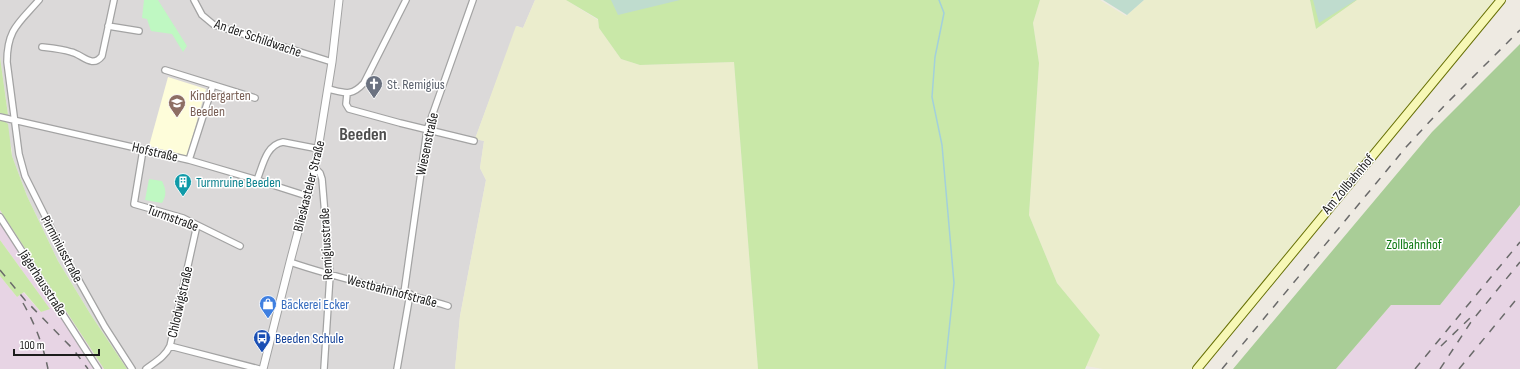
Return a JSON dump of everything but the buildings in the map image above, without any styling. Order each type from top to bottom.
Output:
[{"type":"main road","name":"Am Zollbahnhof","points":[[1197,369],[1501,0]]},
{"type":"street","name":"Pirminiusstraße","points":[[39,0],[17,24],[8,43],[7,62],[16,120],[19,154],[22,166],[31,188],[64,254],[105,327],[132,369]]},
{"type":"street","points":[[42,47],[71,52],[85,60],[99,60],[102,56],[114,0]]},
{"type":"street","name":"An der Schildwache","points":[[194,0],[202,15],[218,27],[332,62]]},
{"type":"street","name":"Blieskasteler Straße","points":[[263,369],[319,149],[332,62],[339,0]]},
{"type":"street","points":[[328,89],[347,94],[355,92],[364,83],[406,0]]},
{"type":"street","name":"Wiesenstraße","points":[[397,369],[427,130],[473,0]]},
{"type":"street","points":[[108,26],[139,31]]},
{"type":"street","points":[[165,70],[256,98]]},
{"type":"street","points":[[190,160],[213,85]]},
{"type":"street","points":[[347,94],[346,104],[349,109],[474,141]]},
{"type":"street","name":"Hofstraße","points":[[0,117],[190,160],[307,196]]},
{"type":"street","points":[[257,180],[268,151],[272,146],[284,142],[319,149]]},
{"type":"street","name":"Turmstraße","points":[[143,150],[134,204],[177,216],[240,246]]},
{"type":"street","name":"Remigiusstraße","points":[[315,168],[320,173],[322,179],[330,275],[324,369]]},
{"type":"street","name":"Jägerhausstraße","points":[[0,217],[98,369]]},
{"type":"street","name":"Chlodwigstraße","points":[[146,369],[163,356],[170,346],[196,225]]},
{"type":"street","name":"Westbahnhofstraße","points":[[290,262],[330,275],[448,306]]},
{"type":"street","points":[[170,346],[259,369]]},
{"type":"shaded area","points":[[0,0],[535,0],[523,28],[517,26],[475,139],[484,141],[480,168],[486,180],[460,316],[455,369],[127,369],[91,315],[58,261],[27,196],[12,156],[12,150],[4,121],[0,121],[0,113],[8,114],[0,57]]},
{"type":"shaded area","points":[[535,0],[566,0],[598,20],[599,28],[621,59],[640,65],[734,62],[758,369],[455,369],[460,316],[486,180],[480,168],[484,141],[475,139],[516,26],[523,28]]},
{"type":"shaded area","points":[[611,0],[680,0],[618,15]]},
{"type":"shaded area","points":[[1040,0],[1100,0],[1126,16],[1144,0],[1310,0],[1316,29],[1357,0],[1503,0],[1326,216],[1191,369],[1103,369],[1086,366],[1100,335],[1057,283],[1029,215],[1039,63],[1033,23]]},
{"type":"shaded area","points":[[1103,0],[1144,0],[1127,15]]},
{"type":"shaded area","points":[[1313,0],[1356,0],[1319,23]]},
{"type":"shaded area","name":"Kindergarten Beeden","points":[[168,77],[206,89],[187,156],[149,146]]},
{"type":"shaded area","points":[[1520,205],[1520,369],[1336,369],[1391,305],[1440,304]]},
{"type":"shaded area","points":[[0,210],[104,369],[0,369],[0,276],[17,297],[23,292],[41,312],[49,308],[0,240]]},
{"type":"green space","points":[[144,0],[158,0],[187,46],[183,52],[172,34],[151,31],[147,19],[142,18]]},
{"type":"green space","points":[[566,0],[1040,0],[1033,23],[1039,63],[1029,215],[1057,283],[1100,335],[1085,369],[758,369],[734,62],[640,65],[621,59],[599,28],[598,19]]},
{"type":"green space","points":[[1310,0],[1357,0],[1316,29]]},
{"type":"green space","name":"Zollbahnhof","points":[[1520,44],[1520,205],[1440,305],[1391,305],[1336,369],[1233,369],[1432,132]]},
{"type":"green space","points":[[0,57],[8,115],[0,113]]},
{"type":"green space","points":[[0,121],[4,121],[8,124],[12,156],[27,196],[58,261],[91,315],[127,369],[104,369],[0,210]]},
{"type":"green space","points":[[149,179],[162,181],[165,197],[162,203],[145,200]]},
{"type":"green space","points":[[0,240],[50,309],[41,312],[24,292],[17,297],[0,276]]},
{"type":"waterway","points":[[939,0],[944,13],[935,57],[932,97],[942,145],[954,283],[945,369]]},
{"type":"railway","points":[[1222,369],[1407,146],[1444,106],[1520,30]]},
{"type":"railway","points":[[1415,369],[1520,242]]},
{"type":"railway","points":[[1440,369],[1471,322],[1520,262]]},
{"type":"railway","points":[[0,270],[25,300],[73,349],[88,369]]},
{"type":"railway","points":[[1459,369],[1520,295]]},
{"type":"railway","points":[[23,303],[38,335],[48,369]]},
{"type":"railway","points":[[1441,346],[1470,318]]},
{"type":"place","name":"St. Remigius","points":[[374,99]]},
{"type":"place","name":"Kindergarten Beeden","points":[[177,118]]},
{"type":"place","name":"Turmruine Beeden","points":[[183,197]]},
{"type":"place","name":"Bäckerei Ecker","points":[[268,319]]},
{"type":"place","name":"Beeden Schule","points":[[262,353]]},
{"type":"district","name":"Beeden","points":[[363,134]]}]
